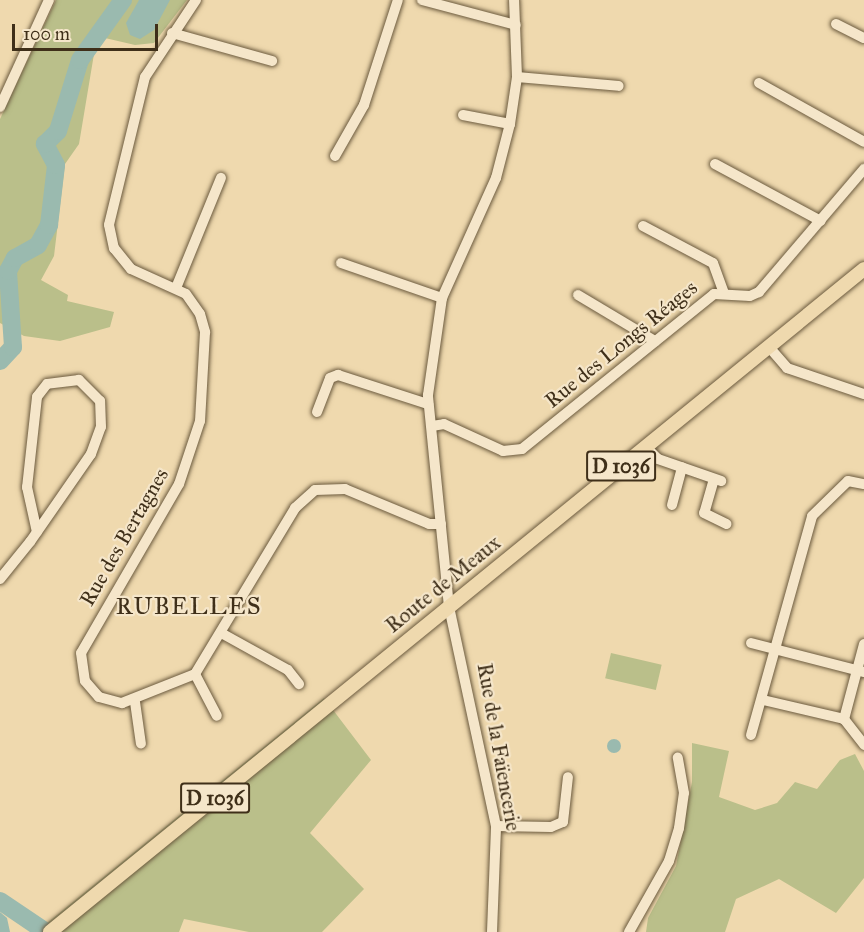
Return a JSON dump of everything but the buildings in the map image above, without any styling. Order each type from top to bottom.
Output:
[{"type":"main road","name":"Route de Meaux","points":[[50,932],[864,269]]},
{"type":"street","points":[[0,107],[49,0]]},
{"type":"street","name":"Rue des Bertagnes","points":[[196,0],[172,33],[136,99],[108,225],[114,248],[131,269],[176,288],[195,304],[205,332],[193,452],[81,653],[81,672],[91,690],[109,702],[135,702],[195,674],[223,634],[295,508],[315,490],[345,489],[429,524],[441,524]]},
{"type":"street","points":[[336,156],[364,105],[398,0]]},
{"type":"street","points":[[422,0],[516,25]]},
{"type":"street","name":"Rue de la Faïencerie","points":[[492,932],[496,826],[449,607],[428,404],[432,342],[442,298],[496,178],[510,124],[517,77],[514,0]]},
{"type":"street","points":[[836,24],[864,38]]},
{"type":"street","points":[[172,33],[272,62]]},
{"type":"street","points":[[517,77],[620,86]]},
{"type":"street","points":[[759,83],[864,142]]},
{"type":"street","points":[[463,115],[510,124]]},
{"type":"street","points":[[715,164],[821,221]]},
{"type":"street","name":"Rue des Longs Réages","points":[[432,426],[444,424],[512,453],[723,291],[741,296],[759,292],[864,169]]},
{"type":"street","points":[[176,288],[221,178]]},
{"type":"street","points":[[643,226],[713,262],[723,291]]},
{"type":"street","points":[[342,263],[442,298]]},
{"type":"street","points":[[578,295],[656,341]]},
{"type":"street","points":[[769,347],[787,368],[864,394]]},
{"type":"street","points":[[317,412],[330,378],[338,375],[428,404]]},
{"type":"street","points":[[0,579],[37,532],[91,454],[101,427],[100,401],[80,380],[47,384],[36,398],[27,487],[37,532]]},
{"type":"street","points":[[645,446],[658,459],[717,480],[704,513],[727,524]]},
{"type":"street","points":[[672,506],[682,467]]},
{"type":"street","points":[[751,735],[763,700],[812,516],[848,481],[864,484]]},
{"type":"street","points":[[223,634],[288,670],[300,684]]},
{"type":"street","points":[[752,643],[860,671]]},
{"type":"street","points":[[844,718],[860,671],[864,644]]},
{"type":"street","points":[[195,674],[217,716]]},
{"type":"street","points":[[763,700],[844,718],[864,745]]},
{"type":"street","points":[[135,702],[141,744]]},
{"type":"street","points":[[629,932],[676,839],[684,793],[678,758]]},
{"type":"street","points":[[496,826],[551,827],[563,822],[568,777]]},
{"type":"green space","points":[[56,0],[187,0],[154,43],[135,45],[105,38],[95,48],[79,144],[65,164],[54,256],[41,280],[68,295],[67,301],[114,312],[110,327],[60,341],[24,336],[0,323],[0,119]]},
{"type":"green space","points":[[611,653],[662,665],[656,690],[605,678]]},
{"type":"green space","points":[[324,698],[371,760],[310,833],[364,889],[322,932],[249,932],[184,919],[179,932],[36,932]]},
{"type":"green space","points":[[692,743],[729,751],[719,797],[755,810],[777,803],[795,782],[817,789],[840,760],[855,754],[864,771],[864,878],[836,913],[779,879],[736,899],[725,932],[646,932],[648,918],[676,866],[692,782]]},
{"type":"water","points":[[139,0],[170,0],[154,30],[140,39],[130,35],[126,23]]},
{"type":"water","points":[[614,739],[619,741],[621,746],[619,751],[614,753],[609,751],[607,746],[609,741]]},
{"type":"water","points":[[0,912],[7,918],[10,932],[0,932]]},
{"type":"waterway","points":[[0,361],[13,347],[8,271],[15,258],[38,245],[49,225],[56,165],[45,144],[58,131],[80,60],[123,0]]},
{"type":"waterway","points":[[0,901],[43,930]]},
{"type":"district","name":"RUBELLES","points":[[189,607]]}]
